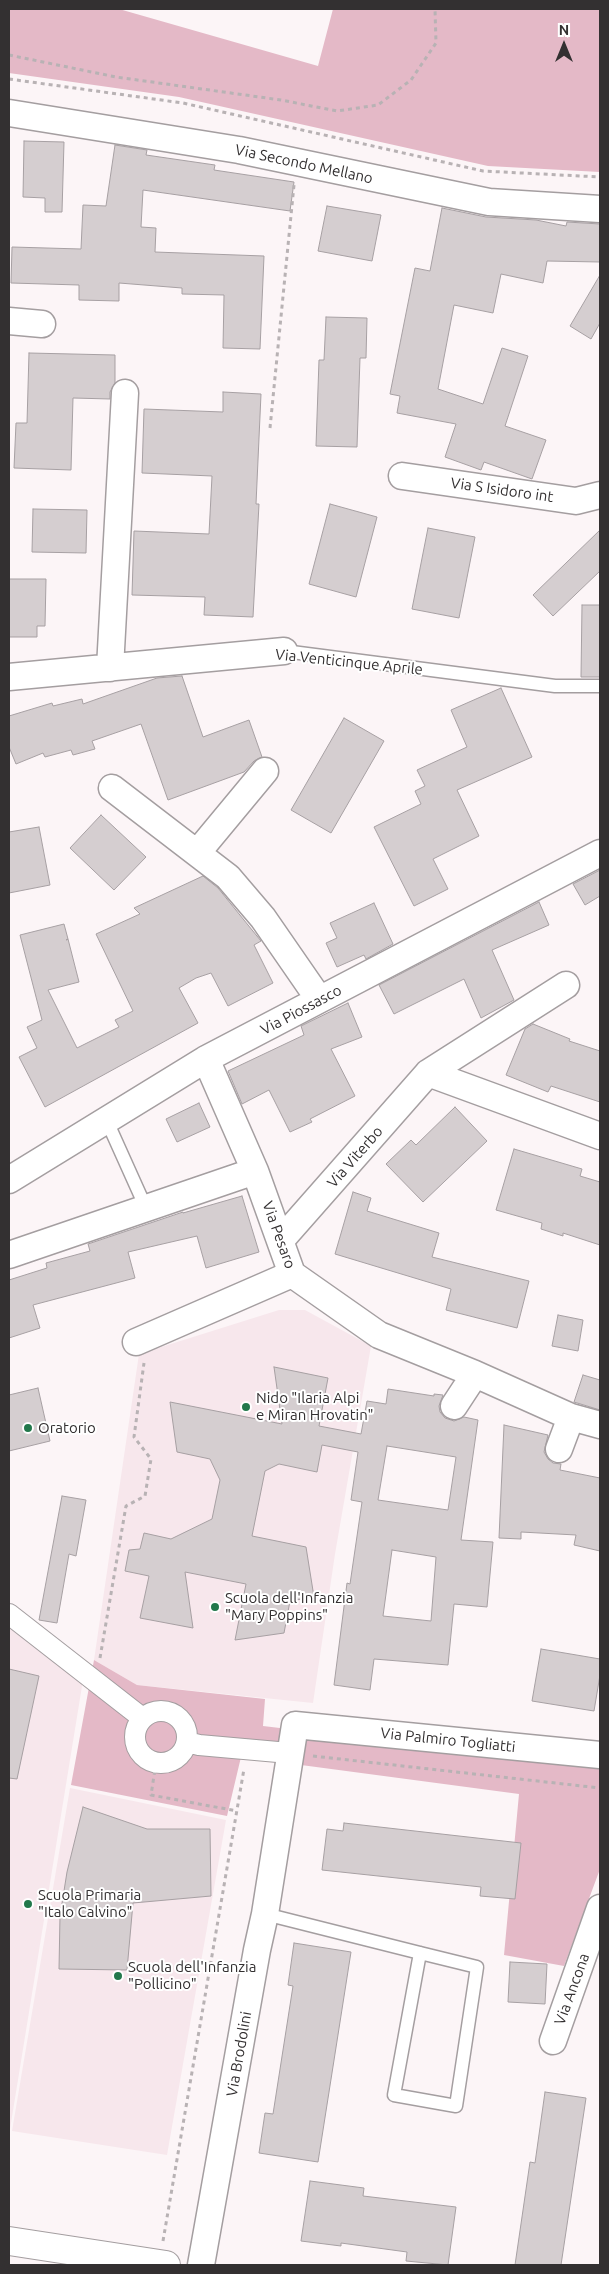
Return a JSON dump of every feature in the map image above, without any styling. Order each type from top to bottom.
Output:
[{"type":"street","name":"Via Secondo Mellano","points":[[9,113],[229,148],[489,202],[600,209]]},
{"type":"street","points":[[9,320],[42,324]]},
{"type":"street","points":[[110,668],[124,394]]},
{"type":"street","name":"Via S Isidoro int","points":[[402,476],[576,501],[600,495]]},
{"type":"street","name":"Via Venticinque Aprile","points":[[9,677],[284,651]]},
{"type":"street","points":[[198,853],[265,771]]},
{"type":"street","points":[[112,788],[228,877],[263,918],[320,999]]},
{"type":"street","name":"Via Piossasco","points":[[9,1180],[206,1059],[600,853]]},
{"type":"street","name":"Via Viterbo","points":[[281,1240],[428,1073],[566,985]]},
{"type":"street","name":"Via Pesaro","points":[[206,1059],[255,1171],[292,1274],[366,1335],[379,1335],[475,1374],[571,1417],[600,1425]]},
{"type":"street","points":[[428,1073],[600,1136]]},
{"type":"street","points":[[9,1255],[255,1171]]},
{"type":"street","points":[[142,1340],[292,1274]]},
{"type":"street","points":[[454,1406],[475,1374]]},
{"type":"street","points":[[560,1449],[571,1417]]},
{"type":"street","points":[[9,1614],[141,1718]]},
{"type":"street","points":[[168,1710],[184,1722],[187,1742],[179,1756],[169,1762],[156,1763],[142,1756],[136,1747],[134,1731],[141,1718],[151,1711],[168,1710]]},
{"type":"street","name":"Via Brodolini","points":[[201,2265],[265,1914],[289,1753],[295,1725]]},
{"type":"street","name":"Via Palmiro Togliatti","points":[[295,1725],[600,1755]]},
{"type":"street","points":[[187,1742],[199,1745],[289,1753]]},
{"type":"street","name":"Via Ancona","points":[[553,2041],[600,1908]]},
{"type":"street","points":[[9,2241],[162,2265]]},
{"type":"lane","name":"Via Venticinque Aprile","points":[[284,651],[556,686],[600,686]]},
{"type":"lane","points":[[106,1119],[146,1208]]},
{"type":"lane","points":[[265,1914],[477,1967],[456,2106],[394,2095],[420,1953]]},
{"type":"path","points":[[9,55],[116,77],[281,100],[337,111],[378,105],[411,80],[436,43],[435,9]]},
{"type":"path","points":[[9,79],[183,103],[483,171],[600,177]]},
{"type":"path","points":[[270,428],[300,129]]},
{"type":"path","points":[[95,1681],[126,1506],[145,1496],[151,1459],[134,1437],[142,1340]]},
{"type":"path","points":[[162,2265],[248,1749]]},
{"type":"path","points":[[289,1753],[600,1788]]},
{"type":"path","points":[[156,1763],[151,1795],[237,1811]]},
{"type":"shaded area","points":[[9,9],[119,9],[318,66],[333,9],[600,9],[600,172],[488,166],[179,97],[9,73]]},
{"type":"shaded area","points":[[279,1310],[305,1310],[371,1346],[335,1554],[313,1703],[137,1685],[94,1660],[139,1354]]},
{"type":"shaded area","name":"Scuola Primaria \"Italo Calvino\"","points":[[9,1625],[83,1680],[10,2129],[9,2129]]},
{"type":"shaded area","points":[[94,1660],[137,1685],[265,1699],[263,1726],[600,1766],[600,1869],[564,1966],[504,1955],[519,1794],[241,1757],[227,1816],[71,1785]]},
{"type":"shaded area","name":"Scuola dell'Infanzia \"Pollicino\"","points":[[70,1788],[226,1820],[167,2155],[12,2131]]},
{"type":"building","points":[[24,141],[64,142],[62,212],[45,212],[45,198],[23,197]]},
{"type":"building","points":[[115,145],[147,150],[146,155],[215,165],[214,170],[294,182],[290,211],[143,190],[141,227],[156,228],[155,252],[264,256],[260,349],[223,348],[224,295],[182,294],[182,288],[119,283],[119,301],[79,300],[79,285],[11,283],[12,247],[81,249],[83,205],[106,206]]},
{"type":"building","points":[[327,206],[381,215],[372,261],[318,251]]},
{"type":"building","points":[[442,208],[486,217],[536,220],[566,226],[567,222],[600,224],[600,262],[547,261],[543,283],[501,274],[493,313],[454,305],[438,389],[483,404],[502,348],[528,356],[505,426],[546,440],[532,479],[484,462],[481,470],[445,457],[456,424],[397,413],[400,396],[390,394],[415,268],[430,271]]},
{"type":"building","points":[[600,275],[600,323],[591,339],[570,326]]},
{"type":"building","points":[[326,317],[367,318],[366,358],[360,358],[357,447],[316,446],[319,360],[324,360]]},
{"type":"building","points":[[29,353],[115,355],[115,383],[110,392],[110,399],[73,398],[71,470],[14,468],[16,423],[27,423]]},
{"type":"building","points":[[223,392],[261,394],[256,504],[259,504],[253,617],[204,615],[205,597],[132,595],[134,531],[209,534],[212,476],[142,473],[144,409],[223,412]]},
{"type":"building","points":[[330,504],[377,517],[356,597],[309,584]]},
{"type":"building","points":[[33,509],[87,510],[86,553],[32,552]]},
{"type":"building","points":[[428,528],[475,537],[459,618],[412,609]]},
{"type":"building","points":[[600,530],[600,571],[553,616],[533,595]]},
{"type":"building","points":[[9,579],[46,579],[45,626],[37,626],[37,637],[9,637]]},
{"type":"building","points":[[582,605],[600,605],[600,677],[581,677]]},
{"type":"building","points":[[182,676],[203,737],[249,720],[262,757],[254,761],[244,772],[168,800],[141,724],[92,741],[95,749],[73,755],[71,750],[45,757],[43,753],[16,764],[9,747],[9,716],[52,703],[53,706],[82,699],[83,704],[157,678]]},
{"type":"building","points":[[501,688],[532,757],[457,790],[479,836],[433,859],[448,889],[414,906],[374,827],[421,804],[415,791],[425,786],[417,770],[467,747],[451,710]]},
{"type":"building","points":[[344,718],[384,741],[331,833],[291,810]]},
{"type":"building","points":[[101,815],[146,857],[114,890],[70,848]]},
{"type":"building","points":[[39,827],[50,885],[9,893],[9,832]]},
{"type":"building","points":[[600,870],[600,896],[585,905],[573,884]]},
{"type":"building","points":[[203,876],[218,888],[261,941],[254,945],[273,983],[228,1006],[211,973],[196,978],[179,988],[198,1023],[45,1107],[19,1057],[37,1048],[27,1027],[42,1020],[20,935],[64,924],[79,982],[48,990],[77,1048],[119,1027],[115,1020],[133,1011],[96,934],[140,914],[134,908]]},
{"type":"building","points":[[539,902],[549,925],[492,950],[514,1000],[481,1018],[464,979],[394,1014],[379,985]]},
{"type":"building","points":[[374,903],[393,944],[366,959],[364,955],[337,967],[326,943],[337,938],[330,923]]},
{"type":"building","points":[[348,1003],[362,1037],[331,1049],[355,1096],[310,1119],[312,1122],[290,1132],[269,1090],[242,1104],[228,1071],[304,1035],[301,1026]]},
{"type":"building","points":[[533,1024],[570,1039],[569,1041],[600,1051],[600,1102],[551,1086],[548,1092],[506,1075],[525,1029]]},
{"type":"building","points":[[199,1103],[210,1127],[177,1142],[166,1119]]},
{"type":"building","points":[[455,1107],[487,1141],[423,1202],[386,1164],[411,1140],[416,1145]]},
{"type":"building","points":[[514,1149],[582,1169],[580,1176],[600,1182],[600,1245],[563,1233],[563,1236],[541,1229],[542,1223],[496,1210]]},
{"type":"building","points":[[353,1192],[371,1198],[367,1211],[439,1233],[432,1257],[529,1281],[517,1328],[446,1310],[451,1289],[335,1254]]},
{"type":"building","points":[[242,1196],[259,1252],[206,1268],[197,1236],[128,1252],[135,1278],[33,1305],[40,1328],[9,1338],[9,1280],[47,1268],[46,1263],[90,1251],[88,1244],[183,1212]]},
{"type":"building","points":[[558,1315],[583,1320],[578,1351],[552,1346]]},
{"type":"building","points":[[274,1367],[328,1378],[319,1426],[361,1434],[367,1401],[386,1404],[388,1389],[434,1396],[434,1394],[443,1395],[439,1406],[440,1412],[445,1418],[454,1421],[464,1417],[478,1420],[461,1540],[493,1542],[487,1607],[454,1604],[448,1665],[374,1659],[370,1690],[334,1685],[347,1583],[350,1584],[362,1502],[351,1500],[358,1452],[322,1445],[317,1472],[279,1464],[265,1471],[252,1536],[306,1547],[314,1597],[290,1601],[284,1633],[235,1640],[246,1584],[185,1572],[193,1628],[140,1618],[149,1576],[125,1571],[129,1550],[140,1549],[144,1533],[171,1539],[212,1519],[220,1480],[210,1459],[177,1452],[170,1402],[282,1424]],"holes":[[[387,1446],[456,1457],[448,1510],[378,1500]],[[392,1550],[436,1557],[431,1621],[383,1616]]]},
{"type":"building","points":[[583,1375],[600,1380],[600,1410],[574,1402]]},
{"type":"building","name":"Oratorio","points":[[38,1388],[50,1441],[9,1451],[9,1395]]},
{"type":"building","points":[[504,1425],[548,1435],[544,1452],[553,1463],[561,1464],[560,1470],[600,1478],[600,1551],[574,1545],[576,1535],[521,1532],[521,1539],[499,1538]]},
{"type":"building","points":[[62,1496],[86,1500],[76,1556],[69,1554],[57,1623],[39,1620]]},
{"type":"building","points":[[541,1649],[600,1659],[600,1675],[594,1711],[532,1701]]},
{"type":"building","points":[[9,1669],[39,1676],[17,1779],[9,1778]]},
{"type":"building","points":[[83,1807],[147,1829],[210,1829],[211,1896],[133,1903],[127,1970],[59,1969],[60,1916],[67,1872]]},
{"type":"building","points":[[344,1823],[521,1843],[515,1899],[480,1896],[481,1887],[322,1870],[327,1829],[343,1831]]},
{"type":"building","points":[[294,1943],[351,1952],[318,2162],[259,2153],[265,2113],[273,2114],[293,1986],[288,1985]]},
{"type":"building","points":[[510,1962],[547,1964],[545,2004],[508,2002]]},
{"type":"building","points":[[545,2092],[586,2098],[561,2265],[515,2265],[530,2162],[535,2163]]},
{"type":"building","points":[[310,2181],[364,2188],[363,2196],[456,2207],[448,2265],[406,2261],[407,2252],[341,2243],[341,2246],[301,2241]]},
{"type":"place","name":"Nido \"Ilaria Alpi e Miran Hrovatin\"","points":[[246,1407]]},
{"type":"place","name":"Oratorio","points":[[28,1428]]},
{"type":"place","name":"Scuola dell'Infanzia \"Mary Poppins\"","points":[[215,1607]]},
{"type":"place","name":"Scuola Primaria \"Italo Calvino\"","points":[[28,1904]]},
{"type":"place","name":"Scuola dell'Infanzia \"Pollicino\"","points":[[118,1976]]}]
